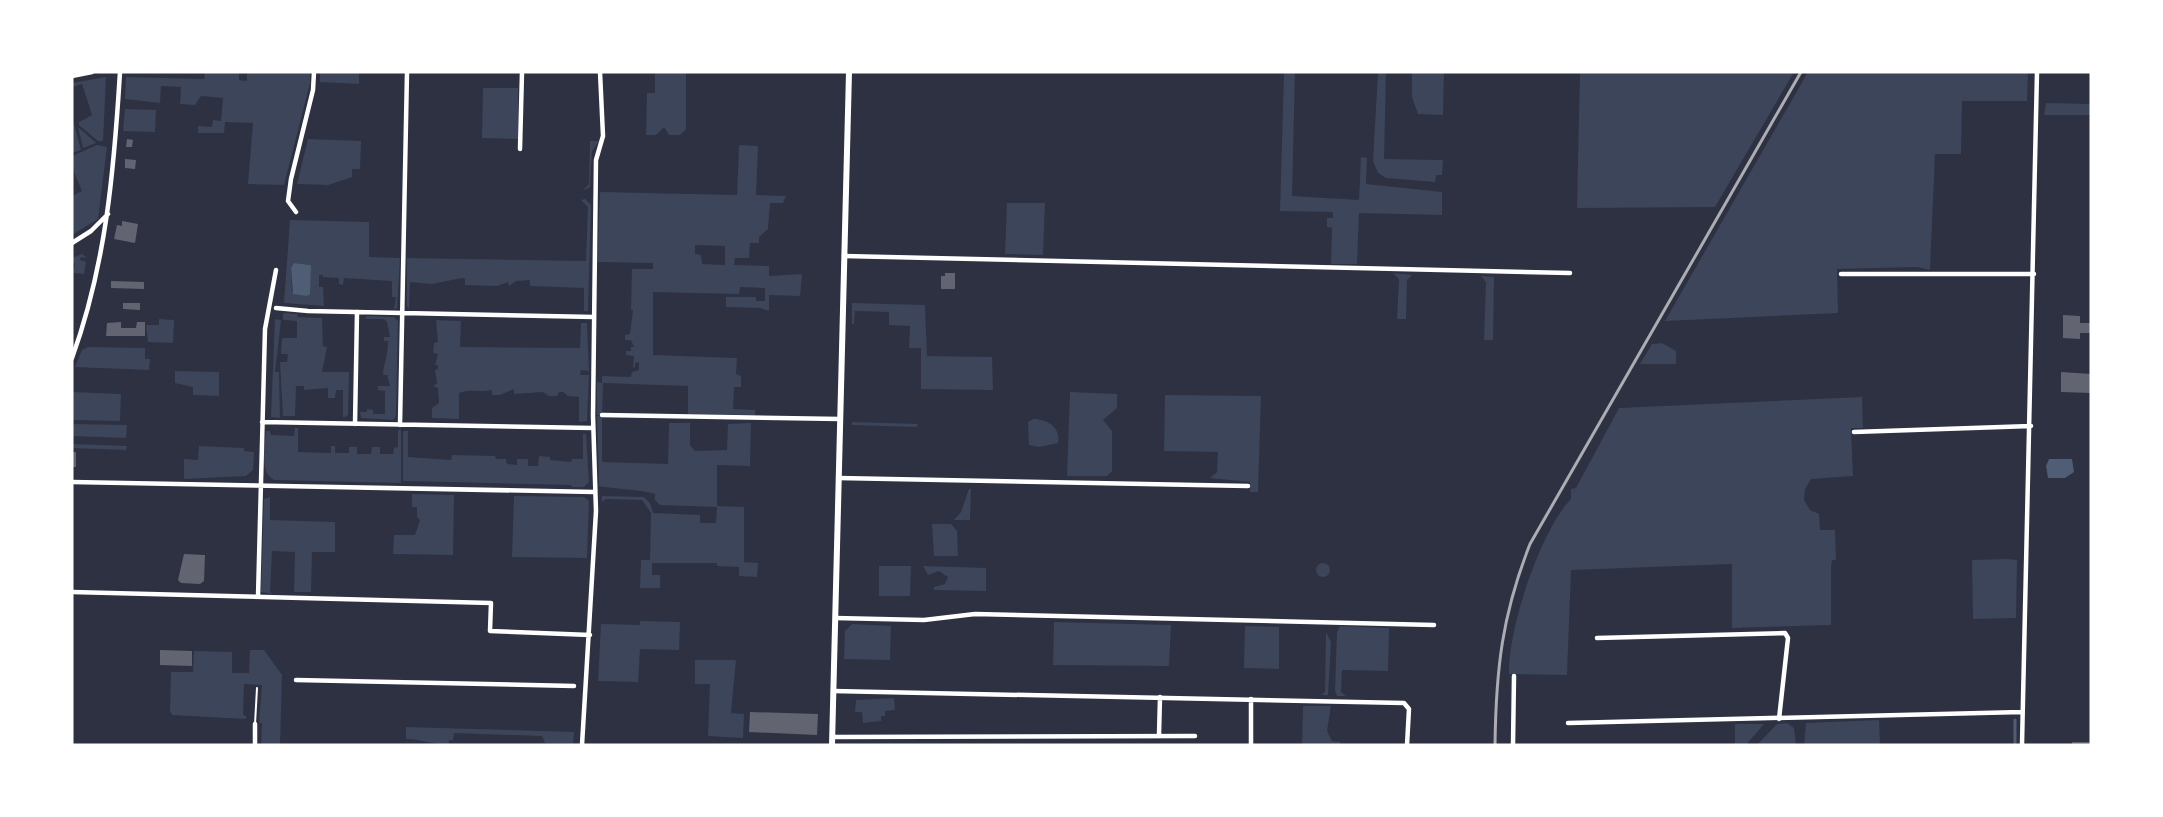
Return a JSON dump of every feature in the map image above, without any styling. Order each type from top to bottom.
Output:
[{"type":"street","points":[[72,76],[92,72]]},
{"type":"street","points":[[72,358],[80,338],[105,235],[120,72]]},
{"type":"street","points":[[296,212],[289,205],[291,179],[313,90],[314,72]]},
{"type":"street","points":[[400,425],[407,72]]},
{"type":"street","points":[[520,149],[522,72]]},
{"type":"street","points":[[582,745],[590,635],[595,492],[593,428],[596,160],[603,136],[600,72]]},
{"type":"street","points":[[832,745],[849,72]]},
{"type":"street","points":[[2022,745],[2031,426],[2037,72]]},
{"type":"street","points":[[72,243],[91,231],[108,214]]},
{"type":"street","points":[[91,231],[105,235]]},
{"type":"street","points":[[844,256],[1570,273]]},
{"type":"street","points":[[258,597],[266,316],[276,270]]},
{"type":"street","points":[[1841,274],[2034,274]]},
{"type":"street","points":[[276,308],[594,317]]},
{"type":"street","points":[[355,424],[357,312]]},
{"type":"street","points":[[72,336],[80,338]]},
{"type":"street","points":[[603,416],[840,419]]},
{"type":"street","points":[[262,422],[593,428]]},
{"type":"street","points":[[1854,432],[2031,426]]},
{"type":"street","points":[[838,477],[1248,486]]},
{"type":"street","points":[[72,482],[595,492]]},
{"type":"street","points":[[72,592],[490,603],[490,631],[590,635]]},
{"type":"street","points":[[835,618],[924,620],[975,614],[1434,625]]},
{"type":"street","points":[[1597,638],[1785,633],[1788,638],[1779,719]]},
{"type":"street","points":[[1513,745],[1514,676]]},
{"type":"street","points":[[296,680],[574,686]]},
{"type":"street","points":[[833,691],[1404,703],[1409,709],[1407,745]]},
{"type":"street","points":[[1159,735],[1160,697]]},
{"type":"street","points":[[1251,699],[1251,745]]},
{"type":"street","points":[[1568,723],[2022,712]]},
{"type":"street","points":[[255,724],[255,745]]},
{"type":"street","points":[[832,737],[1195,736]]},
{"type":"lane","points":[[255,724],[256,688]]},
{"type":"shaded area","points":[[205,72],[239,72],[239,80],[247,81],[247,72],[310,72],[310,83],[284,185],[248,184],[253,123],[225,122],[224,133],[198,133],[198,126],[212,127],[213,120],[221,121],[223,98],[201,96],[195,105],[180,104],[181,87],[161,86],[160,103],[125,99],[126,77],[204,79]]},
{"type":"shaded area","points":[[320,72],[359,72],[359,84],[320,82]]},
{"type":"shaded area","points":[[655,72],[686,72],[686,129],[680,135],[669,135],[664,127],[656,135],[646,135],[647,93],[655,93]]},
{"type":"shaded area","points":[[1284,72],[1295,72],[1292,196],[1359,200],[1361,157],[1367,158],[1366,184],[1442,192],[1442,215],[1359,213],[1357,264],[1331,264],[1332,228],[1327,227],[1327,218],[1333,218],[1333,212],[1280,211]]},
{"type":"shaded area","points":[[1378,72],[1386,72],[1384,159],[1443,160],[1442,175],[1436,175],[1435,182],[1386,178],[1378,173],[1373,161]]},
{"type":"shaded area","points":[[1412,72],[1444,72],[1443,115],[1418,114],[1412,97]]},
{"type":"shaded area","points":[[1580,72],[1794,72],[1715,207],[1577,208]]},
{"type":"shaded area","points":[[1808,72],[2028,72],[2027,101],[1962,101],[1961,154],[1935,154],[1930,270],[1917,267],[1837,269],[1838,313],[1665,321]]},
{"type":"shaded area","points":[[106,77],[103,141],[98,141],[79,125],[79,122],[92,115],[82,84],[72,87],[72,83]]},
{"type":"shaded area","points":[[483,88],[518,88],[518,139],[482,138]]},
{"type":"shaded area","points":[[2046,103],[2091,104],[2091,115],[2044,115]]},
{"type":"shaded area","points":[[125,109],[156,110],[155,132],[123,131]]},
{"type":"shaded area","points":[[72,116],[81,150],[72,153]]},
{"type":"shaded area","points":[[78,127],[96,143],[83,148]]},
{"type":"shaded area","points":[[308,139],[361,141],[360,169],[352,169],[352,177],[328,185],[297,184]]},
{"type":"shaded area","points":[[590,141],[599,141],[592,151],[590,187],[582,191],[589,184]]},
{"type":"shaded area","points":[[97,145],[107,147],[98,219],[72,235],[72,196],[82,191],[74,172],[72,156]]},
{"type":"shaded area","points":[[739,145],[758,146],[756,195],[786,196],[783,203],[770,203],[768,229],[759,237],[759,243],[750,243],[749,258],[735,258],[734,265],[769,266],[769,276],[802,274],[800,296],[769,295],[769,311],[760,308],[726,307],[726,297],[756,297],[756,301],[765,301],[765,288],[740,287],[739,294],[653,292],[653,355],[737,358],[736,374],[741,376],[741,387],[734,387],[733,409],[755,410],[755,415],[688,414],[688,386],[603,383],[602,415],[597,415],[597,382],[602,383],[602,376],[631,377],[632,372],[639,370],[639,362],[635,363],[635,368],[633,367],[634,356],[626,355],[626,351],[631,351],[631,347],[634,347],[631,340],[625,340],[625,335],[630,334],[633,310],[631,310],[632,269],[653,269],[653,263],[597,262],[600,192],[737,195]],"holes":[[[695,245],[725,246],[725,265],[702,264],[701,255],[695,254]]]},
{"type":"shaded area","points":[[585,199],[591,205],[588,311],[584,311],[584,288],[530,286],[530,280],[516,281],[509,286],[508,282],[497,286],[465,285],[465,279],[462,278],[432,284],[410,282],[409,309],[407,306],[407,258],[586,261],[588,207],[581,200]]},
{"type":"shaded area","points":[[1007,203],[1045,203],[1043,255],[1005,254]]},
{"type":"shaded area","points":[[290,220],[369,222],[369,257],[400,258],[397,308],[394,310],[396,297],[392,297],[392,281],[344,278],[343,285],[339,284],[339,278],[323,277],[323,275],[319,275],[319,287],[323,287],[324,306],[284,303]],"holes":[[[294,263],[311,265],[292,292],[291,268]]]},
{"type":"shaded area","points":[[82,254],[87,258],[81,257],[80,260],[86,262],[84,274],[73,273],[75,265],[72,258]]},
{"type":"shaded area","points":[[294,263],[311,265],[310,294],[307,296],[293,294],[291,268]]},
{"type":"shaded area","points":[[1393,273],[1412,275],[1407,280],[1406,319],[1397,319],[1399,279]]},
{"type":"shaded area","points":[[1481,276],[1494,277],[1493,340],[1484,340],[1486,282]]},
{"type":"shaded area","points":[[852,303],[925,305],[927,356],[992,357],[993,390],[921,389],[921,348],[909,348],[910,326],[889,325],[889,312],[855,311],[854,324],[852,324]]},
{"type":"shaded area","points":[[283,313],[297,314],[298,317],[322,318],[323,346],[327,347],[322,372],[349,372],[348,415],[345,417],[343,417],[343,390],[336,390],[335,398],[328,398],[328,388],[304,390],[304,386],[296,386],[295,416],[283,416],[280,362],[287,362],[288,354],[281,354],[282,338],[297,338],[297,321],[283,320]]},
{"type":"shaded area","points":[[367,316],[394,317],[398,321],[396,416],[393,420],[361,418],[360,412],[367,412],[367,409],[373,410],[373,414],[385,414],[385,391],[378,390],[378,386],[390,386],[387,375],[383,375],[388,341],[384,341],[384,337],[390,337],[387,322],[384,319],[365,319]]},
{"type":"shaded area","points":[[159,319],[174,320],[173,343],[148,342],[146,325],[159,325]]},
{"type":"shaded area","points":[[275,319],[281,320],[275,372],[279,372],[280,418],[271,417]]},
{"type":"shaded area","points":[[436,320],[461,321],[460,347],[580,348],[581,323],[587,323],[589,371],[581,370],[580,375],[589,375],[587,421],[579,422],[579,397],[568,396],[563,392],[559,392],[557,396],[549,396],[543,392],[514,394],[514,389],[500,395],[492,395],[492,390],[459,393],[459,419],[432,418],[432,408],[439,403],[438,388],[433,386],[437,383],[435,370],[438,369],[438,365],[435,365],[438,354],[433,353],[434,343],[438,342]]},
{"type":"shaded area","points":[[1662,343],[1676,351],[1676,364],[1640,364],[1652,344]]},
{"type":"shaded area","points":[[88,347],[145,348],[145,359],[150,359],[149,370],[75,367],[82,350]]},
{"type":"shaded area","points":[[175,371],[219,372],[219,396],[193,395],[193,387],[175,383]]},
{"type":"shaded area","points":[[72,392],[121,394],[120,421],[72,420]]},
{"type":"shaded area","points":[[1070,392],[1117,394],[1117,408],[1103,420],[1112,431],[1112,471],[1107,476],[1067,476]]},
{"type":"shaded area","points":[[1165,395],[1261,396],[1258,492],[1250,492],[1250,482],[1210,478],[1217,472],[1218,452],[1164,451]]},
{"type":"shaded area","points":[[1862,397],[1863,428],[1851,428],[1853,476],[1811,479],[1805,489],[1804,500],[1810,510],[1819,514],[1820,530],[1835,530],[1836,560],[1832,560],[1831,567],[1831,625],[1732,628],[1732,564],[1571,570],[1567,675],[1509,674],[1514,632],[1537,557],[1559,514],[1571,499],[1571,489],[1576,488],[1619,408]]},
{"type":"shaded area","points":[[597,416],[602,416],[602,462],[668,464],[669,423],[690,423],[690,445],[695,451],[727,450],[728,424],[751,423],[750,466],[717,465],[717,506],[744,507],[744,562],[758,563],[757,577],[739,576],[739,567],[717,566],[717,563],[652,563],[652,575],[660,575],[660,588],[640,588],[641,560],[650,560],[651,513],[642,500],[606,499],[602,502],[602,496],[644,497],[650,503],[653,513],[700,515],[700,523],[716,523],[717,507],[660,505],[655,500],[655,494],[599,486]]},
{"type":"shaded area","points":[[1033,419],[1043,420],[1052,425],[1057,432],[1058,443],[1039,447],[1029,445],[1028,422]]},
{"type":"shaded area","points":[[852,422],[918,424],[917,427],[852,425]]},
{"type":"shaded area","points":[[72,424],[127,425],[126,438],[72,436]]},
{"type":"shaded area","points":[[295,428],[298,428],[298,452],[331,453],[331,446],[335,446],[335,453],[349,453],[349,447],[357,447],[357,454],[371,454],[372,447],[380,447],[380,454],[393,454],[394,448],[398,447],[398,430],[401,430],[401,483],[274,480],[266,471],[265,465],[266,431],[270,431],[271,435],[294,436]]},
{"type":"shaded area","points":[[403,431],[408,431],[408,457],[451,460],[452,455],[495,456],[496,459],[506,459],[507,464],[517,465],[517,459],[528,459],[528,466],[538,466],[539,456],[550,457],[550,460],[571,462],[572,459],[583,459],[583,434],[586,434],[589,482],[584,487],[572,487],[571,485],[403,481]]},
{"type":"shaded area","points":[[72,444],[127,446],[126,450],[72,448]]},
{"type":"shaded area","points":[[199,446],[244,448],[244,451],[254,452],[253,470],[246,476],[184,479],[184,459],[198,460]]},
{"type":"shaded area","points":[[2049,459],[2072,459],[2074,472],[2065,478],[2048,478],[2046,466]]},
{"type":"shaded area","points":[[969,489],[971,489],[970,520],[954,520],[961,512]]},
{"type":"shaded area","points":[[412,494],[454,495],[453,555],[393,554],[394,535],[415,535],[420,520],[417,517],[417,507],[412,507]]},
{"type":"shaded area","points":[[514,496],[584,497],[589,501],[587,558],[512,557]]},
{"type":"shaded area","points":[[270,497],[270,520],[335,522],[335,552],[312,552],[311,592],[294,592],[295,552],[272,551],[270,592],[273,594],[261,592],[264,499]]},
{"type":"shaded area","points":[[932,524],[951,524],[957,531],[958,556],[934,556]]},
{"type":"shaded area","points":[[1972,560],[2017,560],[2016,618],[1973,619]]},
{"type":"shaded area","points":[[1320,563],[1326,563],[1330,570],[1326,577],[1320,577],[1316,573],[1316,567]]},
{"type":"shaded area","points":[[879,566],[911,566],[910,596],[879,596]]},
{"type":"shaded area","points":[[923,566],[986,568],[986,591],[934,590],[934,587],[945,584],[948,577],[939,571],[928,575]]},
{"type":"shaded area","points":[[640,621],[680,622],[679,650],[640,649],[638,682],[598,681],[601,624],[640,625]]},
{"type":"shaded area","points":[[1054,622],[1171,625],[1169,666],[1053,665]]},
{"type":"shaded area","points":[[852,624],[891,626],[890,660],[844,659],[845,631]]},
{"type":"shaded area","points":[[1245,626],[1279,627],[1279,669],[1244,668]]},
{"type":"shaded area","points":[[1340,626],[1389,628],[1388,671],[1342,670],[1341,692],[1346,696],[1337,696],[1335,691],[1337,632]]},
{"type":"shaded area","points":[[1326,632],[1331,642],[1328,695],[1321,695],[1325,692]]},
{"type":"shaded area","points":[[250,650],[264,650],[282,675],[280,745],[261,745],[262,723],[259,723],[262,685],[244,684],[243,715],[246,719],[172,715],[170,711],[171,672],[193,672],[194,651],[232,652],[232,673],[249,673]]},
{"type":"shaded area","points":[[695,660],[736,660],[731,713],[744,714],[743,738],[708,736],[710,684],[695,684]]},
{"type":"shaded area","points":[[894,698],[895,710],[885,711],[885,716],[881,716],[881,721],[863,723],[862,712],[855,712],[856,700]]},
{"type":"shaded area","points":[[1303,706],[1331,706],[1327,731],[1332,741],[1340,742],[1340,745],[1302,745]]},
{"type":"shaded area","points":[[1879,720],[1880,745],[1804,745],[1806,723]]},
{"type":"shaded area","points":[[1787,723],[1794,728],[1796,745],[1757,745],[1777,724]]},
{"type":"shaded area","points":[[1735,724],[1764,724],[1746,745],[1735,745]]},
{"type":"shaded area","points":[[406,727],[574,732],[573,744],[545,743],[542,736],[454,733],[453,740],[449,740],[449,745],[406,739]]},
{"type":"building","points":[[127,139],[133,140],[132,147],[126,147]]},
{"type":"building","points":[[125,159],[136,160],[135,169],[125,168]]},
{"type":"building","points":[[122,221],[138,224],[135,243],[114,239],[117,225],[122,226]]},
{"type":"building","points":[[945,273],[955,273],[955,289],[941,289],[941,276],[945,276]]},
{"type":"building","points":[[111,281],[144,282],[144,289],[111,288]]},
{"type":"building","points":[[123,303],[140,303],[140,310],[123,309]]},
{"type":"building","points":[[2063,315],[2080,316],[2080,323],[2091,323],[2091,333],[2080,333],[2080,339],[2063,338]]},
{"type":"building","points":[[121,322],[121,328],[136,328],[137,322],[145,322],[145,336],[106,336],[107,323]]},
{"type":"building","points":[[2061,372],[2091,374],[2091,393],[2061,392]]},
{"type":"building","points":[[72,452],[76,452],[76,467],[72,467]]},
{"type":"building","points":[[184,554],[205,555],[204,581],[200,584],[181,583],[178,580]]},
{"type":"building","points":[[160,650],[192,651],[192,666],[160,665]]},
{"type":"building","points":[[750,712],[818,714],[817,735],[749,732]]},
{"type":"building","points":[[2072,742],[2091,742],[2091,745],[2072,745]]},
{"type":"waterway","points":[[2015,720],[2015,745]]},
{"type":"railway","points":[[1495,745],[1502,643],[1520,570],[1530,544],[1801,72]]}]
